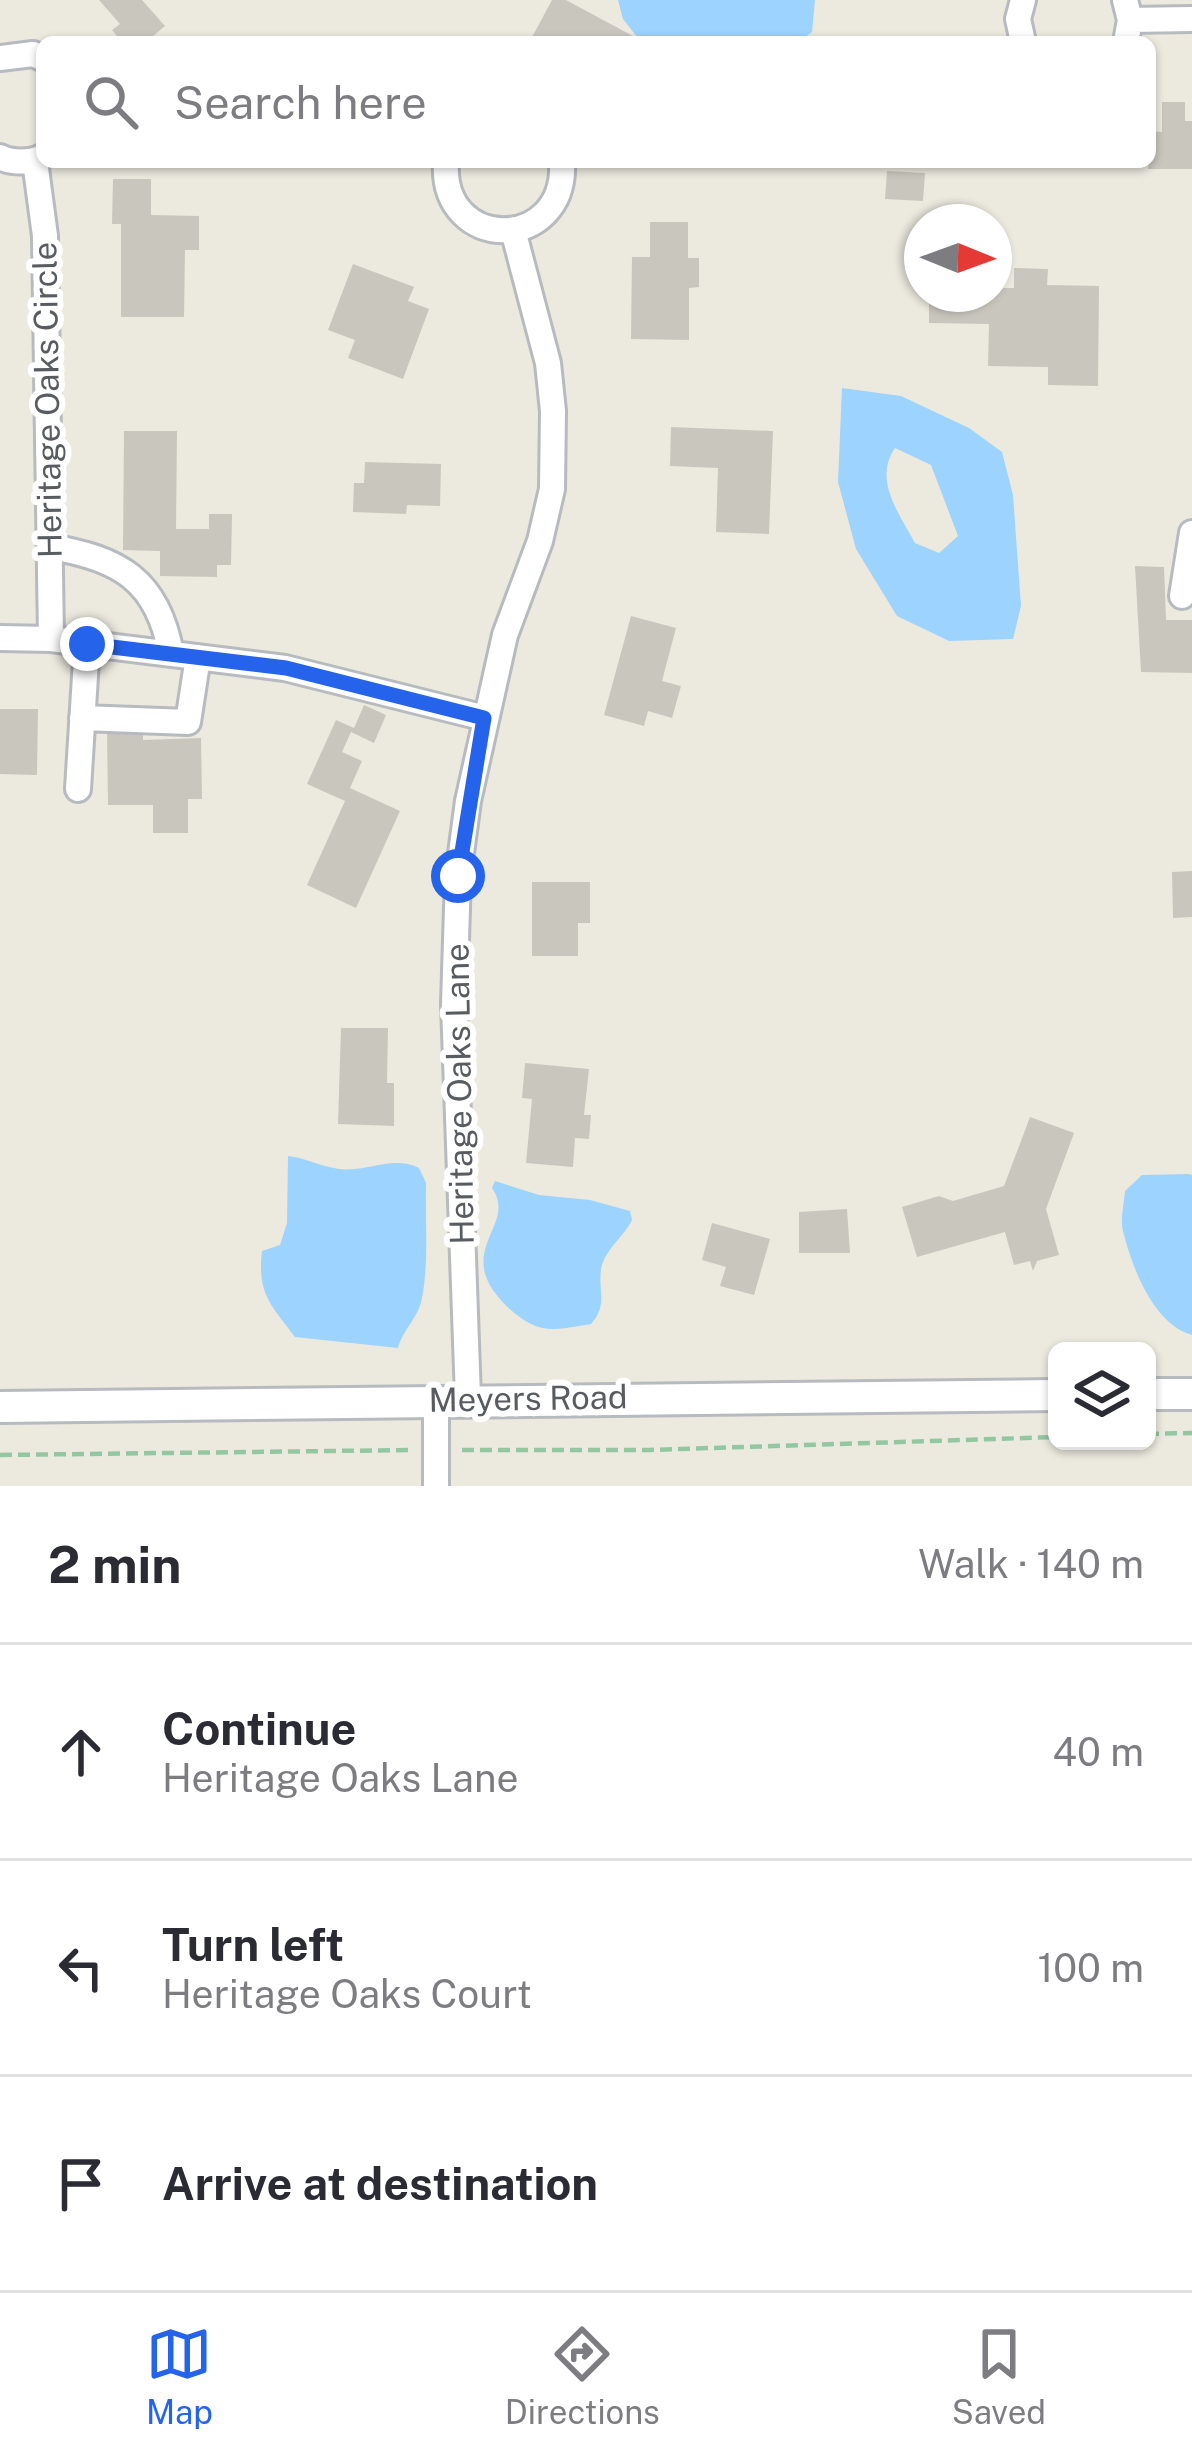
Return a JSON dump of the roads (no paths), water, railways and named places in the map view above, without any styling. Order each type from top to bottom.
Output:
[{"type":"street","points":[[1022,36],[1018,19],[1023,0]]},
{"type":"street","points":[[1127,21],[1192,19]]},
{"type":"street","points":[[0,58],[36,55]]},
{"type":"street","points":[[0,157],[36,159]]},
{"type":"street","name":"Heritage Oaks Circle","points":[[40,168],[45,236],[51,639]]},
{"type":"street","points":[[446,168],[447,188],[462,213],[488,229],[513,230],[530,225],[550,208],[560,190],[562,168]]},
{"type":"street","name":"Heritage Oaks Lane","points":[[468,1398],[454,951],[463,838],[484,718],[505,635],[540,541],[553,489],[554,411],[548,363],[513,230]]},
{"type":"street","points":[[1182,596],[1192,533]]},
{"type":"street","points":[[50,547],[109,560],[127,571],[153,600],[171,654]]},
{"type":"street","points":[[0,638],[51,639],[286,668],[484,718]]},
{"type":"street","points":[[78,789],[87,644]]},
{"type":"street","points":[[82,718],[188,722],[198,657]]},
{"type":"street","name":"Meyers Road","points":[[0,1407],[1048,1394]]},
{"type":"street","points":[[1156,1394],[1192,1394]]},
{"type":"street","points":[[436,1399],[436,1486]]},
{"type":"water","points":[[618,0],[815,0],[812,32],[806,36],[636,36],[623,19]]},
{"type":"water","points":[[842,388],[901,396],[969,428],[1002,452],[1013,495],[1021,606],[1013,639],[949,641],[897,616],[856,549],[838,482]],"holes":[[[895,448],[931,465],[958,536],[939,553],[915,543],[887,484]]]},
{"type":"water","points":[[288,1156],[345,1169],[398,1163],[419,1168],[426,1183],[424,1284],[420,1305],[398,1348],[295,1337],[273,1307],[264,1289],[262,1251],[280,1245],[287,1223]]},
{"type":"water","points":[[1189,1174],[1192,1335],[1178,1329],[1155,1307],[1132,1261],[1122,1222],[1125,1191],[1142,1175]]},
{"type":"water","points":[[495,1181],[539,1195],[590,1200],[630,1211],[632,1220],[603,1262],[601,1304],[591,1324],[554,1329],[534,1325],[515,1314],[491,1287],[484,1257],[497,1218]]}]
